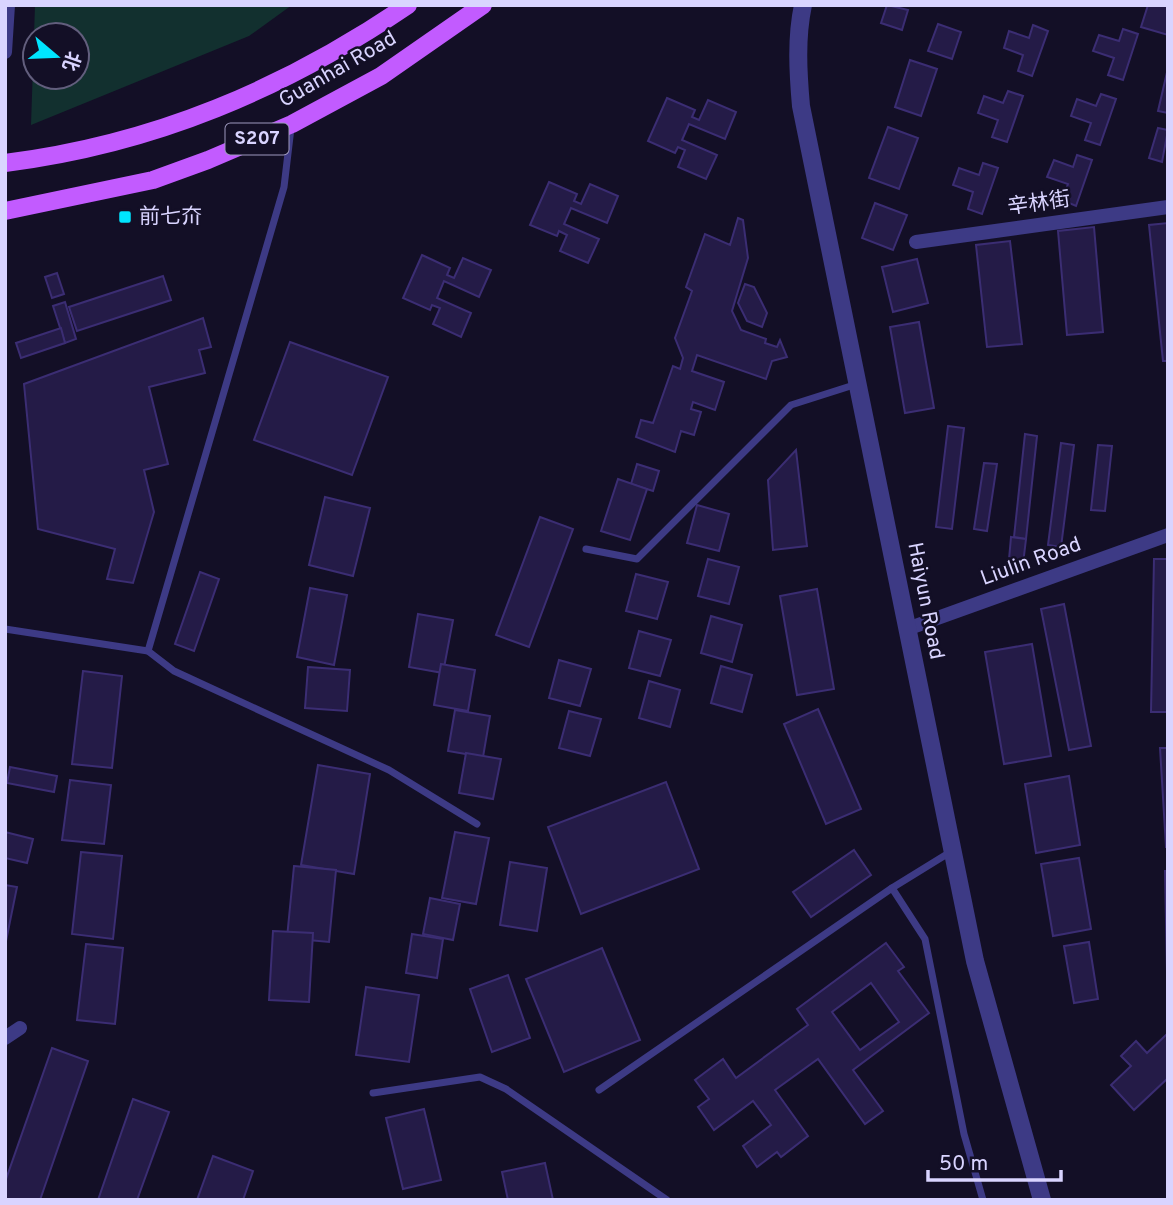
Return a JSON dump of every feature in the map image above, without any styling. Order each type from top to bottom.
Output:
[{"type":"main road","name":"Guanhai Road","points":[[5,163],[131,138],[208,114],[357,40],[408,5]]},
{"type":"main road","name":"Guanhai Road","points":[[5,211],[153,180],[292,124],[381,76],[483,5]]},
{"type":"street","points":[[5,52],[8,5]]},
{"type":"street","name":"Haiyun Road","points":[[803,5],[798,44],[801,106],[975,961],[1042,1200]]},
{"type":"street","name":"辛林街","points":[[916,242],[1168,207]]},
{"type":"street","name":"Liulin Road","points":[[908,629],[1168,535]]},
{"type":"street","points":[[5,1038],[20,1028]]},
{"type":"lane","points":[[148,652],[284,187],[292,124]]},
{"type":"lane","points":[[586,548],[638,559],[791,405],[858,384]]},
{"type":"lane","points":[[5,629],[148,652],[174,671],[389,770],[477,824]]},
{"type":"lane","points":[[599,1090],[892,888],[953,850]]},
{"type":"lane","points":[[892,888],[925,939],[964,1134],[983,1200]]},
{"type":"lane","points":[[373,1093],[480,1077],[506,1089],[667,1200]]},
{"type":"green space","points":[[35,5],[292,5],[249,36],[31,125],[32,91],[91,91],[91,21],[34,21]]},
{"type":"building","points":[[887,5],[908,10],[902,30],[881,23]]},
{"type":"building","points":[[1148,5],[1168,5],[1168,35],[1141,27]]},
{"type":"building","points":[[938,24],[961,32],[952,59],[928,51]]},
{"type":"building","points":[[1033,25],[1048,31],[1032,76],[1018,71],[1023,55],[1004,48],[1009,31],[1029,38]]},
{"type":"building","points":[[1123,29],[1138,34],[1123,80],[1108,75],[1114,58],[1093,51],[1099,35],[1119,41]]},
{"type":"building","points":[[910,60],[937,69],[921,116],[895,107]]},
{"type":"building","points":[[1168,68],[1168,113],[1158,111]]},
{"type":"building","points":[[1008,91],[1023,96],[1007,142],[992,137],[998,120],[978,113],[984,96],[1003,103]]},
{"type":"building","points":[[1101,94],[1116,99],[1100,145],[1085,140],[1091,123],[1071,116],[1077,99],[1096,106]]},
{"type":"building","points":[[667,98],[695,110],[692,117],[699,120],[708,100],[736,112],[725,139],[689,124],[682,140],[717,155],[706,179],[678,167],[685,150],[678,147],[675,153],[648,141]]},
{"type":"building","points":[[888,127],[918,138],[899,189],[869,178]]},
{"type":"building","points":[[1158,128],[1168,130],[1162,162],[1149,158]]},
{"type":"building","points":[[1077,155],[1092,160],[1076,206],[1062,200],[1068,184],[1047,177],[1054,160],[1073,167]]},
{"type":"building","points":[[983,163],[998,168],[982,214],[968,209],[973,192],[953,185],[959,168],[979,175]]},
{"type":"building","points":[[549,182],[577,194],[574,201],[581,204],[590,184],[618,196],[607,223],[571,208],[564,224],[599,239],[588,263],[560,251],[567,235],[559,231],[557,236],[530,225]]},
{"type":"building","points":[[875,203],[907,215],[893,250],[862,238]]},
{"type":"building","points":[[738,218],[743,220],[748,258],[732,311],[741,330],[766,339],[765,343],[777,347],[780,340],[787,357],[772,361],[766,379],[697,355],[692,371],[724,382],[715,410],[693,402],[691,409],[701,412],[694,435],[681,431],[675,452],[636,437],[641,420],[653,423],[673,366],[680,369],[683,358],[675,338],[692,291],[686,287],[705,234],[730,245]]},
{"type":"building","points":[[1168,223],[1168,361],[1163,361],[1149,225]]},
{"type":"building","points":[[1094,227],[1103,332],[1067,335],[1058,231]]},
{"type":"building","points":[[1010,241],[1022,344],[987,347],[976,245]]},
{"type":"building","points":[[422,255],[450,268],[447,275],[454,278],[463,258],[491,270],[479,297],[444,281],[437,298],[471,313],[461,337],[433,324],[440,308],[432,305],[430,310],[403,298]]},
{"type":"building","points":[[917,259],[928,303],[893,312],[882,267]]},
{"type":"building","points":[[57,273],[64,294],[52,298],[45,277]]},
{"type":"building","points":[[163,276],[171,300],[77,331],[69,307]]},
{"type":"building","points":[[745,284],[754,287],[767,313],[762,327],[747,321],[738,303]]},
{"type":"building","points":[[65,302],[76,339],[65,343],[53,306]]},
{"type":"building","points":[[203,318],[211,347],[199,350],[205,373],[149,387],[168,464],[144,470],[154,512],[133,583],[107,579],[115,549],[38,529],[24,384]]},
{"type":"building","points":[[919,322],[934,408],[905,413],[890,327]]},
{"type":"building","points":[[61,328],[65,343],[21,358],[16,343]]},
{"type":"building","points":[[290,342],[388,377],[352,475],[254,440]]},
{"type":"building","points":[[948,426],[964,428],[952,529],[936,527]]},
{"type":"building","points":[[1025,434],[1037,436],[1026,539],[1014,537]]},
{"type":"building","points":[[1061,443],[1074,445],[1061,547],[1048,545]]},
{"type":"building","points":[[1098,445],[1112,446],[1105,511],[1091,510]]},
{"type":"building","points":[[796,450],[807,546],[773,550],[768,480]]},
{"type":"building","points":[[984,463],[997,464],[987,531],[974,529]]},
{"type":"building","points":[[637,464],[659,471],[653,491],[631,484]]},
{"type":"building","points":[[618,479],[647,489],[630,540],[601,531]]},
{"type":"building","points":[[325,497],[370,508],[353,576],[309,565]]},
{"type":"building","points":[[697,505],[729,514],[719,551],[687,543]]},
{"type":"building","points":[[540,517],[573,529],[529,647],[496,635]]},
{"type":"building","points":[[1011,537],[1026,539],[1022,572],[1008,571]]},
{"type":"building","points":[[708,559],[739,567],[729,604],[698,596]]},
{"type":"building","points":[[1154,559],[1168,559],[1168,712],[1151,712]]},
{"type":"building","points":[[200,572],[219,579],[194,651],[175,644]]},
{"type":"building","points":[[636,574],[668,582],[657,619],[626,611]]},
{"type":"building","points":[[310,588],[347,595],[334,665],[297,657]]},
{"type":"building","points":[[817,589],[834,689],[797,695],[780,596]]},
{"type":"building","points":[[1064,604],[1091,746],[1069,750],[1041,609]]},
{"type":"building","points":[[418,614],[453,620],[443,673],[409,667]]},
{"type":"building","points":[[711,616],[742,625],[732,662],[701,653]]},
{"type":"building","points":[[639,631],[671,640],[660,676],[629,668]]},
{"type":"building","points":[[1032,644],[1051,756],[1004,764],[985,652]]},
{"type":"building","points":[[559,660],[591,669],[580,706],[549,698]]},
{"type":"building","points":[[441,664],[475,670],[468,711],[434,705]]},
{"type":"building","points":[[721,666],[752,675],[742,712],[711,703]]},
{"type":"building","points":[[308,667],[350,670],[347,711],[305,708]]},
{"type":"building","points":[[83,671],[122,676],[112,768],[72,764]]},
{"type":"building","points":[[649,681],[680,690],[670,727],[639,718]]},
{"type":"building","points":[[818,709],[861,809],[826,824],[784,724]]},
{"type":"building","points":[[455,710],[490,716],[483,757],[448,751]]},
{"type":"building","points":[[569,711],[601,719],[590,756],[559,748]]},
{"type":"building","points":[[1160,748],[1168,748],[1168,847],[1166,847]]},
{"type":"building","points":[[466,753],[501,759],[493,799],[459,793]]},
{"type":"building","points":[[318,765],[370,774],[354,874],[301,865]]},
{"type":"building","points":[[10,767],[57,776],[54,792],[7,783]]},
{"type":"building","points":[[1069,776],[1080,845],[1036,853],[1025,784]]},
{"type":"building","points":[[70,780],[111,785],[104,844],[62,840]]},
{"type":"building","points":[[666,782],[699,869],[581,914],[548,827]]},
{"type":"building","points":[[5,832],[33,839],[27,863],[5,858]]},
{"type":"building","points":[[455,832],[489,838],[476,904],[442,898]]},
{"type":"building","points":[[854,850],[871,875],[811,917],[793,892]]},
{"type":"building","points":[[81,852],[122,856],[113,939],[72,934]]},
{"type":"building","points":[[1079,858],[1091,929],[1053,936],[1041,864]]},
{"type":"building","points":[[510,862],[547,868],[537,931],[500,925]]},
{"type":"building","points":[[294,866],[336,870],[329,942],[287,938]]},
{"type":"building","points":[[1165,871],[1168,871],[1168,972],[1167,972]]},
{"type":"building","points":[[5,885],[17,887],[5,946]]},
{"type":"building","points":[[430,898],[460,904],[453,940],[423,934]]},
{"type":"building","points":[[273,931],[313,933],[309,1002],[269,1000]]},
{"type":"building","points":[[412,934],[443,939],[437,978],[406,973]]},
{"type":"building","points":[[1089,942],[1098,999],[1074,1003],[1064,946]]},
{"type":"building","points":[[886,943],[904,967],[898,971],[929,1013],[853,1070],[883,1111],[865,1124],[818,1059],[775,1090],[808,1136],[781,1157],[777,1152],[757,1167],[743,1146],[771,1125],[753,1101],[714,1130],[698,1107],[709,1099],[695,1080],[723,1059],[736,1078],[808,1025],[797,1009]],"holes":[[[871,983],[899,1022],[860,1050],[832,1012]]]},
{"type":"building","points":[[86,944],[123,948],[115,1024],[77,1020]]},
{"type":"building","points":[[602,948],[640,1040],[564,1072],[526,979]]},
{"type":"building","points":[[508,975],[530,1038],[492,1052],[470,989]]},
{"type":"building","points":[[366,987],[419,995],[409,1062],[356,1055]]},
{"type":"building","points":[[1168,1033],[1168,1078],[1134,1110],[1111,1085],[1131,1066],[1121,1056],[1136,1041],[1147,1053]]},
{"type":"building","points":[[52,1048],[88,1061],[40,1200],[5,1200],[5,1182]]},
{"type":"building","points":[[133,1099],[169,1112],[137,1200],[98,1200]]},
{"type":"building","points":[[424,1109],[441,1180],[403,1189],[386,1118]]},
{"type":"building","points":[[213,1156],[253,1171],[243,1200],[197,1200]]},
{"type":"building","points":[[545,1163],[553,1200],[508,1200],[502,1172]]},
{"type":"place","name":"前七夼","points":[[125,217]]}]
